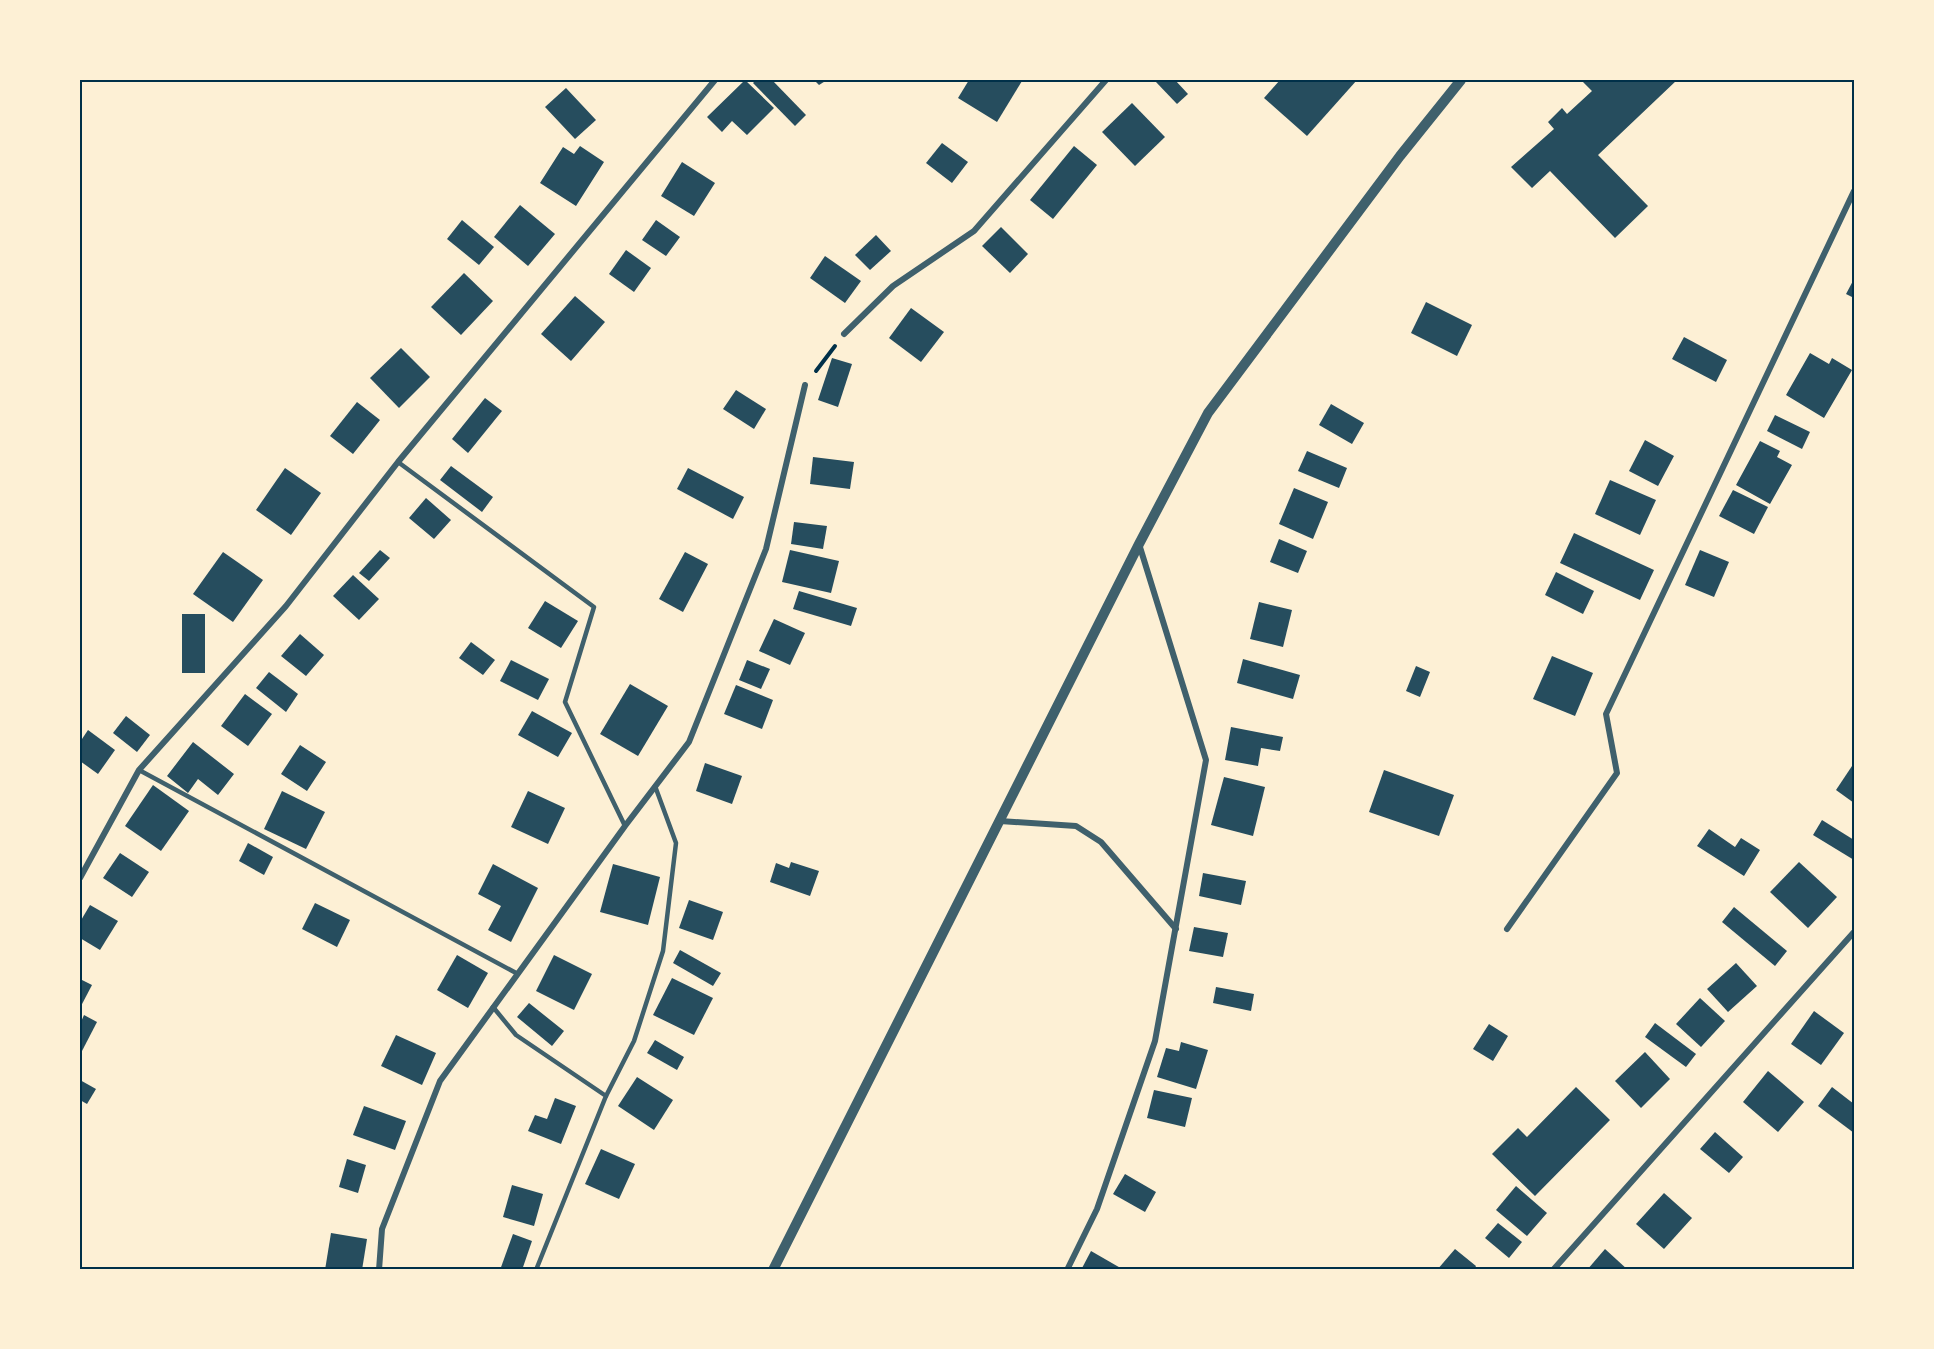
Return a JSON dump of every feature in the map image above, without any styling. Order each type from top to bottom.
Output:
[{"type":"street","points":[[80,878],[139,770],[286,606],[398,462],[715,80]]},
{"type":"street","points":[[844,334],[893,286],[974,231],[1106,80]]},
{"type":"street","points":[[773,1269],[1139,544],[1208,413],[1400,156],[1461,80]]},
{"type":"street","points":[[1507,929],[1617,773],[1606,714],[1854,191]]},
{"type":"street","points":[[379,1269],[381,1229],[440,1081],[625,826],[689,742],[766,549],[805,385]]},
{"type":"street","points":[[1066,1269],[1097,1209],[1155,1041],[1206,760],[1139,544]]},
{"type":"street","points":[[1000,820],[1076,826],[1101,842],[1176,928]]},
{"type":"street","points":[[1553,1269],[1854,932]]},
{"type":"lane","points":[[398,462],[594,608],[565,702],[625,826]]},
{"type":"lane","points":[[139,770],[518,974]]},
{"type":"lane","points":[[536,1269],[606,1096],[634,1041],[663,951],[676,843],[655,786]]},
{"type":"lane","points":[[493,1007],[516,1035],[606,1096]]},
{"type":"path","points":[[805,385],[844,334]]},
{"type":"building","points":[[745,80],[774,108],[747,135],[732,121],[722,132],[707,117]]},
{"type":"building","points":[[756,80],[772,80],[806,115],[795,126],[753,83]]},
{"type":"building","points":[[814,80],[827,80],[819,85]]},
{"type":"building","points":[[969,80],[1022,81],[997,122],[958,98]]},
{"type":"building","points":[[1156,80],[1175,80],[1188,94],[1177,104]]},
{"type":"building","points":[[1280,80],[1357,80],[1307,136],[1264,98]]},
{"type":"building","points":[[1586,80],[1677,80],[1598,155],[1648,206],[1615,238],[1550,171],[1532,188],[1511,167],[1554,129],[1548,122],[1562,108],[1567,114],[1592,91],[1583,82]]},
{"type":"building","points":[[566,88],[596,120],[575,139],[545,107]]},
{"type":"building","points":[[1132,103],[1165,137],[1135,166],[1102,132]]},
{"type":"building","points":[[942,143],[968,162],[952,183],[926,163]]},
{"type":"building","points":[[580,146],[604,162],[576,206],[540,183],[563,147],[574,154]]},
{"type":"building","points":[[1074,146],[1097,165],[1053,219],[1030,200]]},
{"type":"building","points":[[682,162],[715,183],[694,216],[661,196]]},
{"type":"building","points":[[520,205],[555,234],[528,266],[494,237]]},
{"type":"building","points":[[462,220],[494,247],[479,265],[447,239]]},
{"type":"building","points":[[656,220],[680,237],[666,256],[642,240]]},
{"type":"building","points":[[1001,227],[1028,254],[1010,273],[982,246]]},
{"type":"building","points":[[876,235],[891,251],[870,270],[855,255]]},
{"type":"building","points":[[626,250],[651,268],[634,292],[609,274]]},
{"type":"building","points":[[825,256],[861,281],[845,303],[810,278]]},
{"type":"building","points":[[464,273],[493,301],[461,335],[431,307]]},
{"type":"building","points":[[1854,279],[1854,298],[1846,294]]},
{"type":"building","points":[[575,296],[605,322],[571,361],[541,334]]},
{"type":"building","points":[[1426,302],[1472,325],[1457,356],[1411,333]]},
{"type":"building","points":[[911,308],[944,332],[921,362],[889,338]]},
{"type":"building","points":[[1684,337],[1727,360],[1716,382],[1672,359]]},
{"type":"building","points":[[401,348],[430,377],[399,408],[370,378]]},
{"type":"building","points":[[1810,353],[1829,364],[1832,358],[1852,370],[1824,418],[1786,395]]},
{"type":"building","points":[[832,358],[852,364],[838,407],[818,400]]},
{"type":"building","points":[[736,390],[766,409],[754,429],[723,409]]},
{"type":"building","points":[[485,398],[502,411],[468,453],[452,439]]},
{"type":"building","points":[[357,402],[380,420],[353,454],[330,436]]},
{"type":"building","points":[[1331,404],[1364,423],[1352,444],[1319,425]]},
{"type":"building","points":[[1775,415],[1810,432],[1802,449],[1767,431]]},
{"type":"building","points":[[1645,440],[1674,456],[1658,486],[1629,471]]},
{"type":"building","points":[[1760,441],[1780,451],[1777,457],[1792,465],[1770,504],[1736,485]]},
{"type":"building","points":[[1307,451],[1347,468],[1339,488],[1298,471]]},
{"type":"building","points":[[813,457],[854,462],[850,489],[810,484]]},
{"type":"building","points":[[451,466],[493,497],[482,512],[440,480]]},
{"type":"building","points":[[285,468],[321,493],[291,535],[256,510]]},
{"type":"building","points":[[688,468],[744,497],[733,519],[677,489]]},
{"type":"building","points":[[1610,480],[1656,500],[1640,535],[1595,514]]},
{"type":"building","points":[[1294,488],[1328,502],[1313,539],[1279,524]]},
{"type":"building","points":[[1733,490],[1768,507],[1754,534],[1719,516]]},
{"type":"building","points":[[426,498],[451,520],[434,539],[409,518]]},
{"type":"building","points":[[794,522],[827,526],[823,549],[791,544]]},
{"type":"building","points":[[1574,533],[1654,570],[1640,600],[1560,563]]},
{"type":"building","points":[[1279,539],[1307,551],[1298,573],[1270,562]]},
{"type":"building","points":[[380,550],[390,558],[369,581],[359,573]]},
{"type":"building","points":[[790,550],[839,561],[831,593],[782,582]]},
{"type":"building","points":[[1700,550],[1729,562],[1714,597],[1685,585]]},
{"type":"building","points":[[223,552],[263,580],[233,622],[193,594]]},
{"type":"building","points":[[685,552],[708,564],[683,612],[659,599]]},
{"type":"building","points":[[1556,572],[1594,591],[1583,614],[1545,595]]},
{"type":"building","points":[[353,575],[379,599],[359,620],[333,596]]},
{"type":"building","points":[[799,591],[857,608],[851,626],[793,609]]},
{"type":"building","points":[[545,601],[578,621],[561,648],[528,628]]},
{"type":"building","points":[[1259,602],[1292,610],[1283,647],[1250,639]]},
{"type":"building","points":[[182,614],[205,614],[205,673],[182,673]]},
{"type":"building","points":[[774,619],[805,633],[790,665],[759,651]]},
{"type":"building","points":[[300,634],[324,655],[306,676],[281,656]]},
{"type":"building","points":[[471,642],[495,660],[483,675],[459,658]]},
{"type":"building","points":[[1552,656],[1593,673],[1575,716],[1533,699]]},
{"type":"building","points":[[1243,659],[1300,675],[1293,699],[1237,683]]},
{"type":"building","points":[[511,660],[549,679],[538,700],[500,681]]},
{"type":"building","points":[[747,660],[770,669],[761,689],[739,680]]},
{"type":"building","points":[[1416,666],[1430,672],[1420,697],[1406,691]]},
{"type":"building","points":[[269,672],[298,694],[286,712],[256,688]]},
{"type":"building","points":[[630,684],[668,706],[638,756],[600,734]]},
{"type":"building","points":[[736,685],[773,700],[762,729],[724,714]]},
{"type":"building","points":[[245,694],[272,714],[248,746],[221,726]]},
{"type":"building","points":[[532,711],[572,733],[558,757],[518,735]]},
{"type":"building","points":[[126,716],[150,735],[137,752],[113,733]]},
{"type":"building","points":[[1231,727],[1283,737],[1280,751],[1261,748],[1258,766],[1225,760]]},
{"type":"building","points":[[88,730],[115,750],[98,774],[80,761],[80,742]]},
{"type":"building","points":[[193,742],[234,774],[218,795],[198,779],[188,793],[167,776]]},
{"type":"building","points":[[300,745],[326,762],[307,791],[281,774]]},
{"type":"building","points":[[705,763],[742,776],[732,804],[696,791]]},
{"type":"building","points":[[1854,763],[1854,803],[1836,790]]},
{"type":"building","points":[[1384,770],[1454,795],[1439,836],[1369,812]]},
{"type":"building","points":[[1224,777],[1265,787],[1253,836],[1211,825]]},
{"type":"building","points":[[153,785],[189,811],[161,851],[125,826]]},
{"type":"building","points":[[282,791],[325,812],[306,849],[264,829]]},
{"type":"building","points":[[528,791],[565,808],[548,844],[511,827]]},
{"type":"building","points":[[1822,820],[1854,840],[1854,860],[1813,835]]},
{"type":"building","points":[[1709,829],[1735,847],[1741,838],[1760,850],[1744,876],[1697,846]]},
{"type":"building","points":[[248,843],[273,857],[264,875],[239,861]]},
{"type":"building","points":[[120,853],[149,872],[132,897],[103,878]]},
{"type":"building","points":[[791,862],[819,871],[810,896],[770,882],[776,863],[789,868]]},
{"type":"building","points":[[1799,862],[1837,897],[1808,928],[1770,892]]},
{"type":"building","points":[[493,864],[538,888],[511,942],[488,930],[501,906],[478,894]]},
{"type":"building","points":[[613,864],[660,877],[648,925],[600,912]]},
{"type":"building","points":[[1203,873],[1246,881],[1241,905],[1199,896]]},
{"type":"building","points":[[689,900],[723,912],[713,940],[679,928]]},
{"type":"building","points":[[315,903],[350,920],[337,947],[302,929]]},
{"type":"building","points":[[90,905],[118,921],[100,950],[80,938],[80,922]]},
{"type":"building","points":[[1734,907],[1787,951],[1775,966],[1722,922]]},
{"type":"building","points":[[1194,927],[1228,933],[1223,957],[1189,951]]},
{"type":"building","points":[[680,950],[721,973],[713,986],[673,963]]},
{"type":"building","points":[[457,955],[488,973],[468,1008],[437,990]]},
{"type":"building","points":[[554,955],[592,974],[574,1010],[536,991]]},
{"type":"building","points":[[1736,963],[1757,986],[1728,1012],[1707,989]]},
{"type":"building","points":[[672,978],[713,998],[694,1035],[653,1015]]},
{"type":"building","points":[[80,979],[92,985],[81,1006],[80,1005]]},
{"type":"building","points":[[1216,987],[1254,994],[1251,1011],[1213,1003]]},
{"type":"building","points":[[1700,998],[1725,1021],[1701,1047],[1676,1024]]},
{"type":"building","points":[[529,1003],[564,1031],[552,1046],[517,1017]]},
{"type":"building","points":[[1814,1011],[1844,1033],[1821,1065],[1791,1044]]},
{"type":"building","points":[[84,1015],[97,1022],[82,1051],[80,1049],[80,1024]]},
{"type":"building","points":[[1655,1023],[1696,1054],[1686,1067],[1645,1037]]},
{"type":"building","points":[[1489,1024],[1508,1036],[1493,1061],[1473,1049]]},
{"type":"building","points":[[396,1035],[436,1053],[422,1085],[381,1066]]},
{"type":"building","points":[[655,1040],[684,1057],[677,1070],[647,1053]]},
{"type":"building","points":[[1181,1042],[1208,1050],[1196,1089],[1157,1077],[1166,1048],[1179,1051]]},
{"type":"building","points":[[1645,1052],[1670,1079],[1641,1108],[1615,1081]]},
{"type":"building","points":[[1768,1071],[1804,1102],[1778,1132],[1743,1102]]},
{"type":"building","points":[[637,1077],[673,1100],[654,1130],[618,1106]]},
{"type":"building","points":[[80,1080],[96,1089],[87,1104],[80,1100]]},
{"type":"building","points":[[1576,1087],[1610,1120],[1535,1196],[1492,1154],[1518,1128],[1527,1137]]},
{"type":"building","points":[[1832,1087],[1854,1104],[1854,1133],[1818,1106]]},
{"type":"building","points":[[1154,1090],[1192,1098],[1185,1127],[1147,1118]]},
{"type":"building","points":[[555,1098],[576,1106],[561,1144],[528,1131],[535,1115],[547,1119]]},
{"type":"building","points":[[364,1106],[406,1121],[395,1150],[353,1135]]},
{"type":"building","points":[[1715,1132],[1743,1157],[1729,1173],[1700,1149]]},
{"type":"building","points":[[601,1149],[635,1164],[619,1199],[585,1184]]},
{"type":"building","points":[[347,1159],[366,1165],[358,1193],[339,1187]]},
{"type":"building","points":[[1125,1174],[1156,1192],[1145,1212],[1113,1194]]},
{"type":"building","points":[[512,1185],[543,1194],[534,1226],[503,1217]]},
{"type":"building","points":[[1516,1186],[1547,1213],[1527,1236],[1496,1210]]},
{"type":"building","points":[[1664,1193],[1692,1218],[1664,1249],[1636,1224]]},
{"type":"building","points":[[1498,1223],[1522,1242],[1509,1258],[1485,1238]]},
{"type":"building","points":[[331,1233],[367,1239],[362,1270],[325,1270]]},
{"type":"building","points":[[513,1234],[532,1241],[522,1270],[500,1270]]},
{"type":"building","points":[[1455,1249],[1476,1266],[1474,1270],[1437,1270]]},
{"type":"building","points":[[1605,1249],[1628,1270],[1587,1270]]},
{"type":"building","points":[[1091,1251],[1124,1270],[1081,1270]]}]
